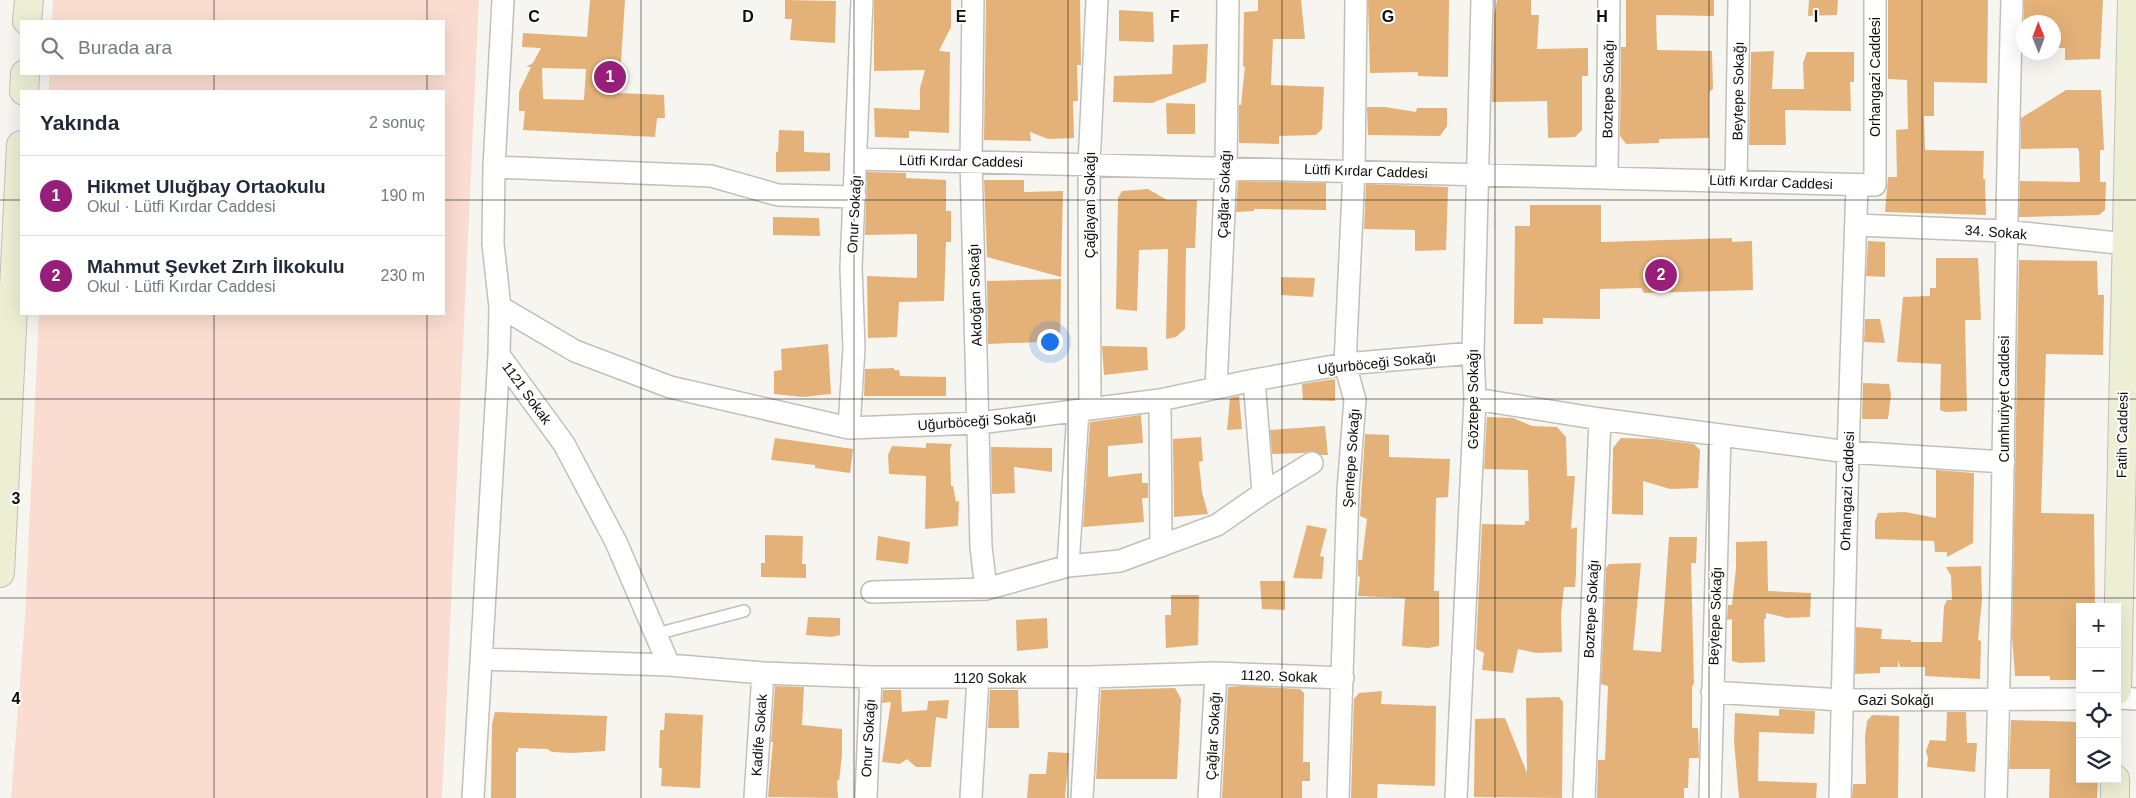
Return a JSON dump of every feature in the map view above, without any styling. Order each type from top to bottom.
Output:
[{"type":"main road","points":[[27,20],[28,0]]},
{"type":"main road","name":"Fatih Caddesi","points":[[2118,648],[2131,245],[2132,0]]},
{"type":"main road","points":[[24,90],[25,75]]},
{"type":"main road","points":[[0,573],[20,165]]},
{"type":"main road","points":[[2114,798],[2115,783]]},
{"type":"street","name":"1121 Sokak","points":[[503,0],[494,167],[493,244],[500,307],[499,355],[564,444],[616,542],[669,665]]},
{"type":"street","name":"Onur Sokağı","points":[[849,428],[854,348],[851,268],[857,159],[862,0]]},
{"type":"street","name":"Akdoğan Sokağı","points":[[973,0],[971,162],[981,547],[986,589]]},
{"type":"street","name":"Çağlayan Sokağı","points":[[1068,566],[1084,410],[1089,165],[1097,0]]},
{"type":"street","name":"Çağlar Sokağı","points":[[1216,388],[1226,167],[1228,0]]},
{"type":"street","name":"Şentepe Sokağı","points":[[1338,798],[1348,490],[1355,400],[1345,364],[1354,171],[1356,0]]},
{"type":"street","name":"Göztepe Sokağı","points":[[1456,798],[1475,399],[1472,353],[1482,0]]},
{"type":"street","name":"Boztepe Sokağı","points":[[1608,178],[1609,0]]},
{"type":"street","name":"Beytepe Sokağı","points":[[1736,182],[1739,0]]},
{"type":"street","name":"Orhangazi Caddesi","points":[[1840,798],[1848,452],[1856,225],[1866,185],[1875,0]]},
{"type":"street","name":"Cumhuriyet Caddesi","points":[[1996,798],[2004,462],[2005,231],[2012,0]]},
{"type":"street","name":"Lütfi Kırdar Caddesi","points":[[857,159],[1226,167],[1866,185]]},
{"type":"street","points":[[494,167],[711,176],[778,195],[854,197]]},
{"type":"street","name":"34. Sokak","points":[[1856,225],[2005,231],[2131,245]]},
{"type":"street","name":"Uğurböceği Sokağı","points":[[500,307],[574,351],[670,388],[849,428],[978,423],[1160,400],[1254,380],[1345,364],[1472,353]]},
{"type":"street","points":[[473,798],[499,355]]},
{"type":"street","points":[[1254,380],[1263,493]]},
{"type":"street","points":[[1475,399],[1600,419],[1848,452],[2004,462]]},
{"type":"street","points":[[1160,400],[1160,546]]},
{"type":"street","name":"Boztepe Sokağı","points":[[1584,798],[1600,419]]},
{"type":"street","name":"Beytepe Sokağı","points":[[1710,798],[1720,435]]},
{"type":"street","points":[[872,592],[986,589],[1068,566],[1120,561],[1217,525],[1263,493],[1312,463]]},
{"type":"street","points":[[482,659],[669,665],[763,673]]},
{"type":"street","name":"1120 Sokak","points":[[763,673],[978,678],[1089,678],[1216,673]]},
{"type":"street","name":"Kadife Sokak","points":[[755,798],[763,673]]},
{"type":"street","name":"Çağlar Sokağı","points":[[1209,798],[1216,673]]},
{"type":"street","name":"1120. Sokak","points":[[1216,673],[1342,678]]},
{"type":"street","name":"Onur Sokağı","points":[[866,798],[871,677]]},
{"type":"street","points":[[971,798],[978,678]]},
{"type":"street","points":[[1082,798],[1089,678]]},
{"type":"street","name":"Gazi Sokağı","points":[[1712,692],[1842,700],[2076,699]]},
{"type":"street","points":[[2121,698],[2136,699]]},
{"type":"lane","points":[[656,634],[744,611]]},
{"type":"shaded area","points":[[53,0],[479,0],[442,798],[11,798],[25,617],[39,315],[445,315],[445,90],[49,90],[49,75],[445,75],[445,20],[52,20]]},
{"type":"building","points":[[590,0],[625,0],[619,93],[664,95],[665,118],[657,118],[655,137],[523,130],[525,111],[519,111],[519,92],[531,67],[526,67],[533,63],[541,48],[522,47],[523,33],[587,37]],"holes":[[[542,68],[586,69],[584,100],[543,99]]]},
{"type":"building","points":[[785,0],[836,1],[835,43],[790,40],[792,19],[785,19]]},
{"type":"building","points":[[874,0],[951,0],[951,27],[939,51],[950,52],[949,133],[909,131],[909,138],[875,137],[874,108],[920,110],[920,88],[925,70],[874,71]]},
{"type":"building","points":[[986,0],[1080,0],[1081,65],[1077,65],[1078,101],[1073,101],[1074,138],[1048,139],[1030,132],[1031,141],[984,140]]},
{"type":"building","points":[[1258,0],[1301,0],[1305,39],[1273,39],[1271,85],[1324,87],[1322,129],[1316,135],[1279,136],[1279,144],[1239,143],[1239,105],[1241,105],[1245,66],[1243,67],[1244,12],[1258,11]]},
{"type":"building","points":[[1368,0],[1449,0],[1448,77],[1418,76],[1418,72],[1370,73]]},
{"type":"building","points":[[1497,0],[1531,0],[1531,15],[1539,15],[1537,49],[1588,48],[1588,76],[1582,76],[1582,130],[1575,137],[1548,138],[1547,101],[1492,102],[1494,15]]},
{"type":"building","points":[[1626,0],[1714,0],[1714,16],[1656,15],[1657,50],[1712,51],[1713,89],[1709,92],[1709,138],[1659,139],[1659,143],[1626,144],[1620,136],[1621,47],[1626,47]]},
{"type":"building","points":[[1809,0],[1838,0],[1837,15],[1808,16]]},
{"type":"building","points":[[1888,0],[1988,0],[1987,83],[1934,82],[1934,116],[1924,116],[1925,150],[1984,151],[1983,179],[1985,179],[1986,215],[1885,212],[1888,177],[1897,177],[1896,130],[1908,129],[1907,80],[1888,79]]},
{"type":"building","points":[[2024,0],[2103,0],[2100,59],[2065,60],[2065,48],[2061,48],[2061,15],[2024,15]]},
{"type":"building","points":[[1119,10],[1153,12],[1154,42],[1119,41]]},
{"type":"building","points":[[1208,44],[1206,82],[1152,103],[1113,102],[1114,76],[1172,74],[1173,45]]},
{"type":"building","points":[[1774,51],[1772,89],[1804,89],[1803,63],[1807,52],[1854,52],[1854,82],[1850,82],[1851,111],[1785,110],[1786,145],[1749,145],[1751,52]]},
{"type":"building","points":[[2066,90],[2101,90],[2104,150],[2100,150],[2100,182],[2106,182],[2105,210],[2099,215],[2019,217],[2020,181],[2080,182],[2079,150],[2077,148],[2021,149],[2021,118]]},
{"type":"building","points":[[1166,103],[1195,104],[1195,134],[1167,134]]},
{"type":"building","points":[[1367,107],[1385,107],[1416,112],[1417,108],[1447,108],[1447,126],[1440,136],[1368,135]]},
{"type":"building","points":[[779,130],[804,131],[804,152],[830,153],[830,171],[776,172]]},
{"type":"building","points":[[867,172],[906,173],[906,178],[946,180],[946,211],[951,211],[951,242],[946,242],[944,301],[899,302],[897,337],[868,338],[867,276],[917,278],[917,234],[865,235]]},
{"type":"building","points":[[984,180],[1024,180],[1024,192],[1063,191],[1061,277],[987,257]]},
{"type":"building","points":[[1238,181],[1326,183],[1326,210],[1254,209],[1254,211],[1236,212]]},
{"type":"building","points":[[1366,184],[1448,187],[1446,250],[1415,251],[1415,230],[1364,229]]},
{"type":"building","points":[[1148,189],[1167,200],[1197,200],[1195,248],[1186,248],[1185,329],[1176,337],[1166,339],[1168,249],[1139,250],[1137,311],[1116,309],[1118,198],[1122,191]]},
{"type":"building","points":[[1530,205],[1601,205],[1601,242],[1732,238],[1732,242],[1752,241],[1753,290],[1644,293],[1641,288],[1600,289],[1600,319],[1543,318],[1543,324],[1514,324],[1515,226],[1530,226]]},
{"type":"building","points":[[773,217],[819,218],[820,236],[773,235]]},
{"type":"building","points":[[1868,241],[1885,242],[1885,277],[1866,276]]},
{"type":"building","points":[[1936,258],[1978,258],[1981,320],[1965,320],[1967,411],[1945,412],[1940,410],[1941,364],[1897,362],[1903,297],[1930,296],[1930,288],[1936,288]]},
{"type":"building","points":[[2019,260],[2097,261],[2098,295],[2104,295],[2103,355],[2046,354],[2041,513],[2094,514],[2095,603],[2076,603],[2076,680],[2050,680],[2050,676],[2015,676],[2012,637]]},
{"type":"building","points":[[1281,277],[1315,278],[1313,297],[1281,295]]},
{"type":"building","points":[[1061,279],[1060,348],[1040,350],[1040,342],[988,344],[987,281]]},
{"type":"building","points":[[1865,319],[1880,319],[1885,343],[1864,342]]},
{"type":"building","points":[[828,344],[831,394],[803,397],[774,394],[774,371],[782,370],[781,349]]},
{"type":"building","points":[[1102,346],[1147,347],[1148,370],[1104,375]]},
{"type":"building","points":[[894,368],[894,370],[899,370],[900,376],[946,377],[946,396],[864,396],[865,369]]},
{"type":"building","points":[[1335,379],[1335,401],[1303,400],[1302,384]]},
{"type":"building","points":[[1863,383],[1889,384],[1891,395],[1888,419],[1862,419]]},
{"type":"building","points":[[1239,396],[1242,429],[1227,430],[1230,398]]},
{"type":"building","points":[[1141,415],[1143,443],[1108,446],[1108,477],[1142,473],[1142,483],[1148,483],[1148,498],[1142,498],[1144,522],[1083,527],[1090,422]]},
{"type":"building","points":[[1487,417],[1513,418],[1532,426],[1557,427],[1566,437],[1567,476],[1575,476],[1571,529],[1577,527],[1576,574],[1575,587],[1564,587],[1561,615],[1562,652],[1536,653],[1518,649],[1513,673],[1482,670],[1484,653],[1476,649],[1482,524],[1525,525],[1525,521],[1529,521],[1528,470],[1484,469]]},
{"type":"building","points":[[1325,426],[1328,455],[1321,455],[1312,451],[1272,454],[1270,430]]},
{"type":"building","points":[[1365,434],[1389,435],[1389,457],[1450,459],[1448,497],[1436,498],[1434,591],[1439,591],[1439,646],[1428,648],[1402,646],[1405,598],[1358,596],[1360,577],[1358,576],[1358,560],[1362,560],[1367,519],[1360,516]]},
{"type":"building","points":[[1201,437],[1203,461],[1199,462],[1202,492],[1208,514],[1174,517],[1173,439]]},
{"type":"building","points":[[775,438],[853,449],[850,473],[815,468],[815,465],[771,460]]},
{"type":"building","points":[[1621,438],[1656,439],[1694,444],[1700,450],[1698,488],[1670,489],[1643,481],[1643,515],[1612,514],[1613,448]]},
{"type":"building","points":[[926,443],[952,444],[950,449],[951,486],[953,486],[956,502],[959,501],[958,526],[925,529],[926,476],[889,474],[888,455],[892,446],[926,448]]},
{"type":"building","points":[[991,447],[1052,448],[1052,472],[1014,467],[1015,493],[992,494]]},
{"type":"building","points":[[1936,470],[1974,473],[1973,543],[1947,557],[1947,552],[1935,552],[1934,541],[1875,539],[1875,521],[1878,513],[1905,512],[1936,518]]},
{"type":"building","points":[[1307,525],[1327,529],[1320,556],[1324,557],[1322,579],[1293,578]]},
{"type":"building","points":[[765,535],[803,536],[802,564],[806,564],[806,578],[761,577],[761,563],[765,563]]},
{"type":"building","points":[[878,536],[910,542],[908,564],[876,560]]},
{"type":"building","points":[[1669,537],[1697,537],[1696,563],[1691,563],[1694,683],[1692,687],[1692,728],[1698,728],[1699,758],[1689,758],[1688,788],[1684,788],[1684,798],[1597,798],[1598,760],[1605,760],[1608,686],[1601,684],[1606,568],[1609,564],[1641,563],[1633,650],[1661,652]]},
{"type":"building","points":[[1767,541],[1768,591],[1811,593],[1810,617],[1787,618],[1766,613],[1766,619],[1764,619],[1765,662],[1740,663],[1732,661],[1732,619],[1727,620],[1728,605],[1732,605],[1736,568],[1736,542]]},
{"type":"building","points":[[1981,566],[1982,600],[1978,640],[1981,641],[1980,679],[1925,676],[1925,667],[1900,667],[1898,660],[1898,667],[1880,667],[1880,673],[1855,674],[1856,627],[1882,629],[1881,639],[1911,640],[1911,642],[1942,642],[1944,606],[1947,600],[1952,600],[1951,576],[1946,567]]},
{"type":"building","points":[[1260,581],[1285,581],[1285,610],[1262,609]]},
{"type":"building","points":[[1171,595],[1199,595],[1198,645],[1166,648],[1165,615],[1171,615]]},
{"type":"building","points":[[808,617],[840,618],[840,635],[831,637],[806,635]]},
{"type":"building","points":[[1047,618],[1048,648],[1017,651],[1016,620]]},
{"type":"building","points":[[775,686],[804,687],[802,725],[842,729],[842,755],[839,781],[837,780],[838,798],[768,797],[773,742],[771,742]]},
{"type":"building","points":[[1228,687],[1300,689],[1304,693],[1303,762],[1310,762],[1310,781],[1302,781],[1302,798],[1222,798]]},
{"type":"building","points":[[1175,688],[1181,699],[1177,779],[1096,779],[1101,690]]},
{"type":"building","points":[[883,690],[901,690],[902,712],[927,710],[928,701],[949,700],[947,719],[936,717],[931,767],[916,767],[907,759],[900,764],[882,762],[891,702],[882,703]]},
{"type":"building","points":[[990,690],[1018,690],[1019,728],[988,728]]},
{"type":"building","points":[[1382,691],[1381,704],[1436,706],[1435,786],[1378,784],[1377,798],[1351,798],[1354,699],[1359,693]]},
{"type":"building","points":[[1559,697],[1563,702],[1562,798],[1474,797],[1475,719],[1505,718],[1527,773],[1526,698]]},
{"type":"building","points":[[1779,709],[1815,711],[1814,734],[1759,732],[1758,781],[1817,783],[1816,798],[1739,798],[1734,741],[1735,713],[1779,716]]},
{"type":"building","points":[[495,712],[607,716],[605,751],[572,753],[552,752],[547,749],[518,748],[518,752],[516,752],[516,798],[491,798],[492,724]]},
{"type":"building","points":[[1947,712],[1966,712],[1967,743],[1977,743],[1975,772],[1927,767],[1928,758],[1926,751],[1930,740],[1946,741]]},
{"type":"building","points":[[665,713],[703,715],[700,788],[661,786],[662,768],[659,768],[660,730],[664,730]]},
{"type":"building","points":[[1872,715],[1899,716],[1898,798],[1852,798],[1853,784],[1866,784],[1865,737],[1867,721]]},
{"type":"building","points":[[2011,720],[2076,722],[2076,783],[2098,783],[2097,798],[2049,798],[2050,769],[2009,769]]},
{"type":"building","points":[[1048,752],[1069,753],[1065,798],[1027,798],[1029,774],[1046,774]]},
{"type":"place","name":"Hikmet Uluğbay Ortaokulu","points":[[610,77]]},
{"type":"place","name":"Mahmut Şevket Zırh İlkokulu","points":[[1661,275]]}]
